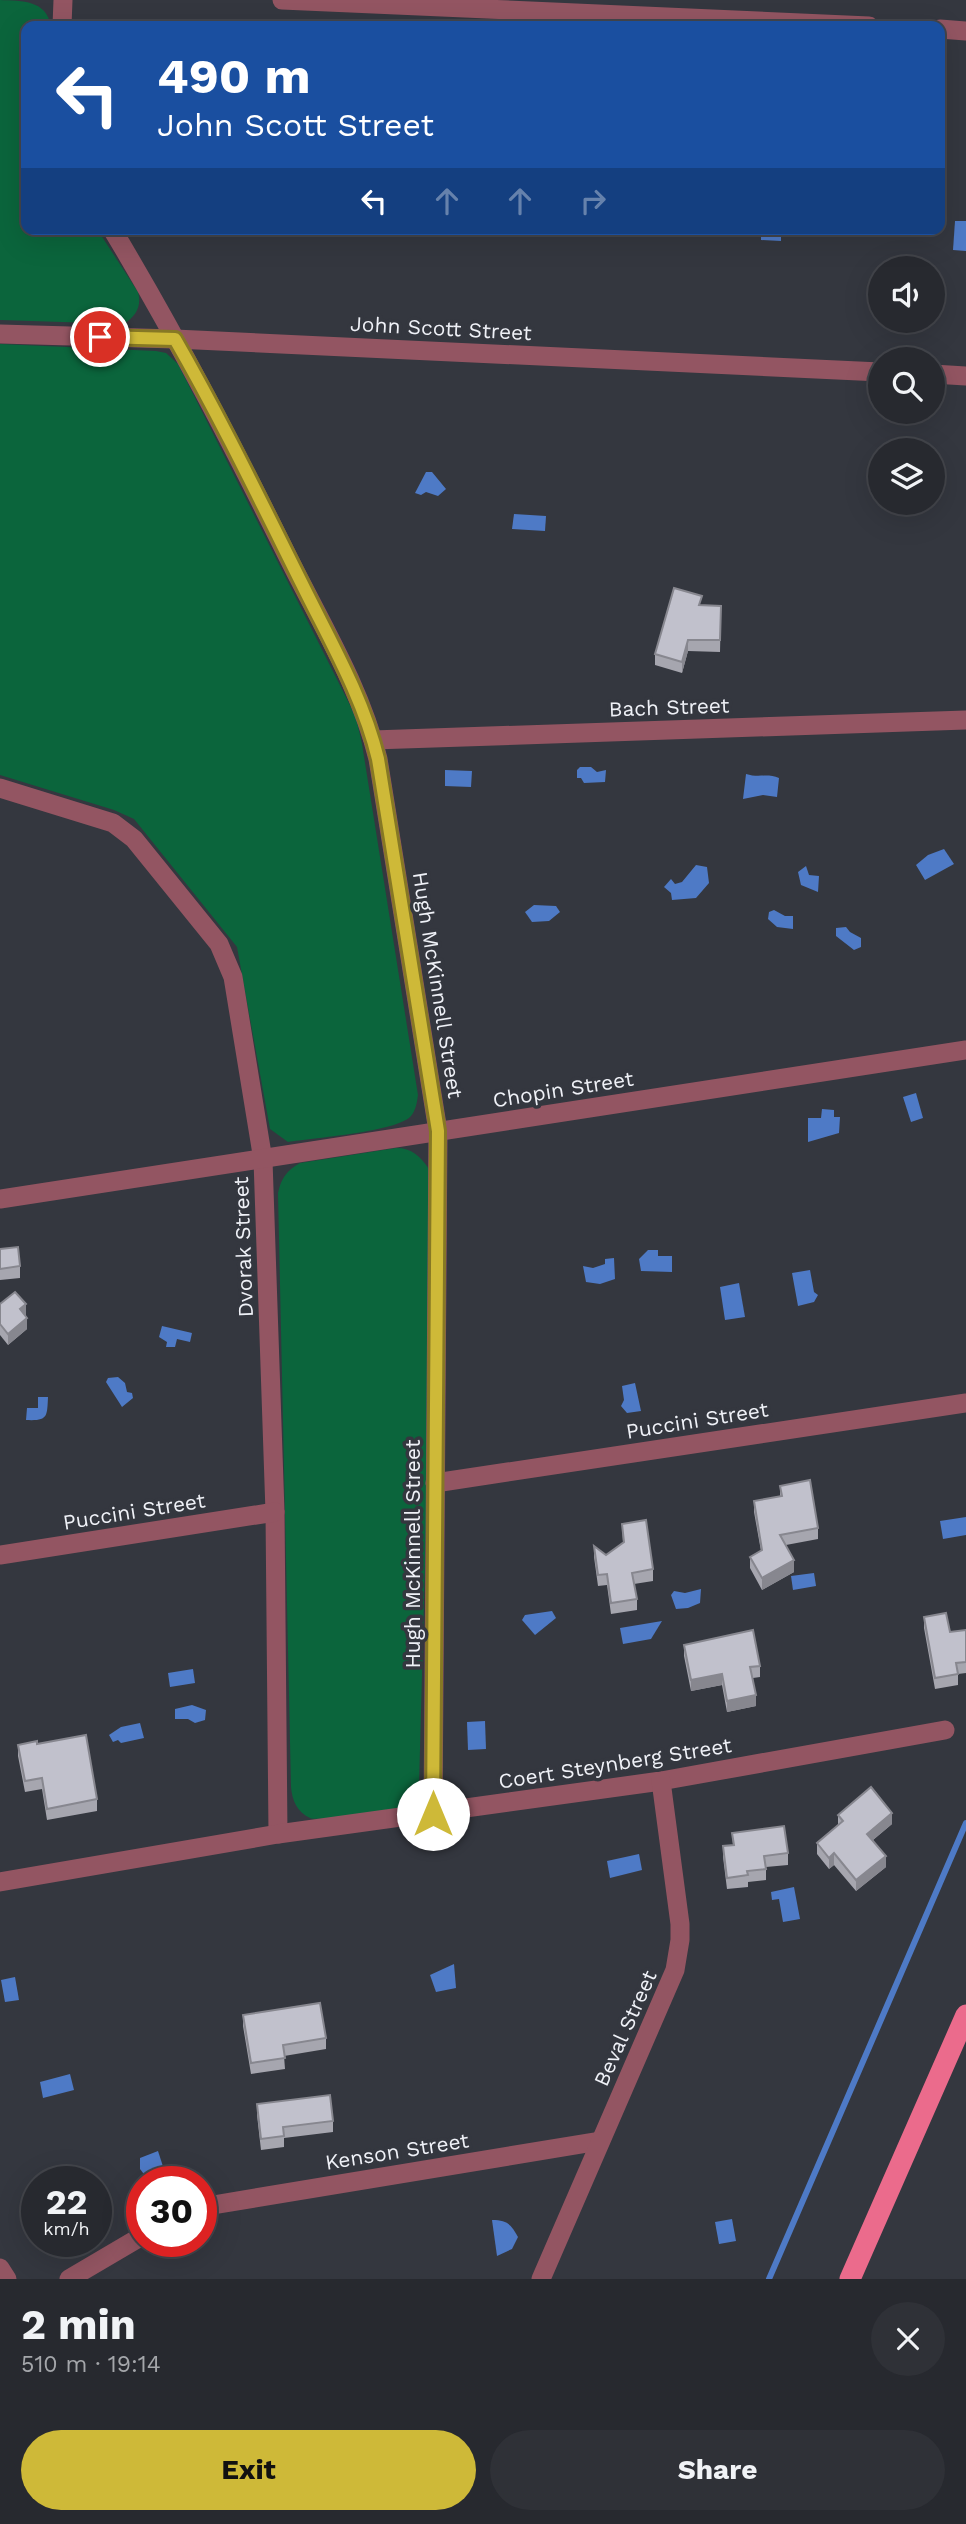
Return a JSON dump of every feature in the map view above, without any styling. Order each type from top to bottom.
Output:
[{"type":"main road","points":[[850,2279],[966,2015]]},
{"type":"street","points":[[62,21],[63,0]]},
{"type":"street","points":[[282,0],[756,21]]},
{"type":"street","points":[[945,29],[966,31]]},
{"type":"street","name":"Hugh McKinnell Street","points":[[115,235],[208,397],[342,665],[373,740],[381,777],[438,1131],[433,1814]]},
{"type":"street","name":"John Scott Street","points":[[0,334],[175,339],[868,371]]},
{"type":"street","points":[[945,375],[966,376]]},
{"type":"street","name":"Bach Street","points":[[373,740],[966,720]]},
{"type":"street","name":"Dvorak Street","points":[[0,788],[101,819],[124,830],[140,845],[215,939],[227,960],[237,994],[263,1160],[275,1512],[278,1834]]},
{"type":"street","name":"Chopin Street","points":[[0,1199],[966,1050]]},
{"type":"street","name":"Puccini Street","points":[[435,1483],[966,1402]]},
{"type":"street","name":"Puccini Street","points":[[0,1555],[275,1512]]},
{"type":"street","name":"Coert Steynberg Street","points":[[0,1882],[278,1834],[661,1781],[945,1730]]},
{"type":"street","name":"Beval Street","points":[[541,2279],[667,1993],[678,1953],[680,1924],[661,1781]]},
{"type":"street","name":"Kenson Street","points":[[217,2204],[600,2141]]},
{"type":"street","points":[[69,2279],[126,2245]]},
{"type":"street","points":[[0,2267],[7,2279]]},
{"type":"green space","points":[[0,0],[32,4],[44,11],[49,21],[21,21],[21,235],[101,235],[138,292],[139,302],[132,318],[124,324],[0,320]]},
{"type":"green space","points":[[0,344],[156,351],[166,353],[178,364],[356,717],[418,1095],[413,1114],[403,1122],[372,1130],[288,1142],[270,1129],[237,947],[134,819],[114,810],[0,775]]},
{"type":"green space","points":[[396,1148],[407,1149],[415,1154],[429,1169],[428,1454],[419,1786],[412,1798],[401,1807],[316,1819],[310,1818],[299,1809],[291,1787],[278,1193],[285,1176],[300,1163]]},
{"type":"water","points":[[955,221],[966,221],[966,251],[953,250]]},
{"type":"water","points":[[761,235],[781,235],[781,241],[761,240]]},
{"type":"water","points":[[426,472],[432,472],[446,489],[438,496],[426,492],[421,495],[415,493]]},
{"type":"water","points":[[514,514],[546,516],[545,531],[512,529]]},
{"type":"water","points":[[580,767],[591,767],[597,772],[606,770],[605,782],[584,783],[581,778],[577,778],[577,770]]},
{"type":"water","points":[[445,770],[472,771],[471,787],[445,786]]},
{"type":"water","points":[[746,774],[779,778],[777,797],[763,795],[743,799]]},
{"type":"water","points":[[944,849],[954,864],[925,880],[916,865],[928,855]]},
{"type":"water","points":[[696,865],[707,867],[709,883],[696,898],[672,900],[671,893],[664,887],[671,879],[675,884],[682,882]]},
{"type":"water","points":[[806,866],[809,875],[819,876],[818,892],[801,885],[798,872]]},
{"type":"water","points":[[534,905],[556,906],[560,912],[549,921],[532,922],[525,912]]},
{"type":"water","points":[[774,910],[785,916],[793,916],[793,929],[777,927],[768,919],[769,912]]},
{"type":"water","points":[[846,927],[861,938],[861,947],[854,950],[836,936],[836,928]]},
{"type":"water","points":[[916,1093],[923,1118],[911,1122],[903,1097]]},
{"type":"water","points":[[822,1109],[834,1110],[834,1117],[840,1117],[839,1133],[808,1142],[808,1118],[821,1118]]},
{"type":"water","points":[[648,1250],[658,1250],[658,1256],[672,1256],[672,1272],[641,1271],[639,1259]]},
{"type":"water","points":[[614,1258],[615,1279],[600,1284],[586,1282],[583,1266],[593,1268],[605,1264],[605,1259]]},
{"type":"water","points":[[810,1270],[814,1292],[818,1295],[814,1302],[798,1306],[792,1273]]},
{"type":"water","points":[[739,1283],[745,1317],[725,1320],[720,1287]]},
{"type":"water","points":[[162,1326],[192,1333],[190,1342],[177,1339],[175,1347],[166,1347],[167,1342],[159,1337]]},
{"type":"water","points":[[118,1377],[125,1383],[127,1392],[132,1393],[133,1398],[122,1407],[106,1382],[108,1378]]},
{"type":"water","points":[[635,1383],[641,1411],[627,1413],[621,1406],[624,1400],[622,1386]]},
{"type":"water","points":[[38,1397],[48,1397],[45,1416],[39,1420],[26,1420],[27,1408],[38,1408]]},
{"type":"water","points":[[966,1517],[966,1535],[943,1539],[940,1521]]},
{"type":"water","points":[[814,1573],[816,1586],[793,1590],[791,1576]]},
{"type":"water","points":[[701,1589],[700,1603],[676,1609],[671,1595],[674,1591],[685,1593]]},
{"type":"water","points":[[552,1611],[556,1618],[535,1635],[522,1620],[525,1615]]},
{"type":"water","points":[[662,1621],[651,1639],[623,1644],[620,1628]]},
{"type":"water","points":[[193,1669],[195,1683],[170,1687],[168,1673]]},
{"type":"water","points":[[192,1705],[206,1710],[205,1720],[195,1723],[188,1719],[175,1719],[175,1709]]},
{"type":"water","points":[[485,1721],[486,1749],[468,1750],[467,1722]]},
{"type":"water","points":[[140,1723],[144,1738],[121,1743],[118,1740],[113,1742],[109,1735],[121,1727]]},
{"type":"water","points":[[639,1854],[642,1870],[610,1878],[607,1861]]},
{"type":"water","points":[[794,1887],[800,1919],[783,1922],[779,1899],[772,1900],[771,1892]]},
{"type":"water","points":[[454,1964],[456,1988],[436,1992],[430,1975]]},
{"type":"water","points":[[15,1977],[19,2000],[5,2002],[1,1980]]},
{"type":"water","points":[[70,2074],[74,2090],[43,2098],[40,2082]]},
{"type":"water","points":[[158,2151],[163,2166],[140,2166],[140,2158]]},
{"type":"water","points":[[732,2219],[736,2241],[719,2244],[715,2222]]},
{"type":"water","points":[[492,2220],[508,2224],[518,2237],[512,2249],[497,2256]]},
{"type":"building","points":[[674,588],[702,596],[699,605],[721,606],[720,640],[688,640],[682,662],[655,654]]},
{"type":"building","points":[[18,1247],[20,1266],[0,1269],[0,1249]]},
{"type":"building","points":[[15,1292],[26,1304],[20,1309],[27,1318],[8,1334],[0,1324],[0,1304]]},
{"type":"building","points":[[810,1480],[818,1528],[780,1535],[794,1560],[762,1578],[750,1557],[762,1550],[754,1501],[782,1496],[780,1486]]},
{"type":"building","points":[[646,1520],[653,1569],[632,1573],[637,1599],[611,1603],[607,1574],[598,1575],[594,1546],[606,1555],[624,1542],[622,1524]]},
{"type":"building","points":[[946,1613],[950,1632],[966,1630],[966,1662],[956,1663],[958,1674],[935,1678],[924,1617]]},
{"type":"building","points":[[753,1630],[760,1666],[750,1667],[756,1695],[727,1701],[722,1674],[691,1680],[684,1645]]},
{"type":"building","points":[[86,1735],[97,1799],[47,1809],[42,1778],[25,1781],[18,1745]]},
{"type":"building","points":[[871,1787],[892,1813],[867,1834],[886,1856],[856,1880],[834,1853],[829,1858],[817,1843],[843,1821],[838,1815]]},
{"type":"building","points":[[784,1826],[788,1853],[764,1856],[766,1869],[747,1871],[748,1875],[727,1878],[723,1846],[734,1845],[732,1833]]},
{"type":"building","points":[[320,2003],[326,2038],[283,2045],[285,2058],[251,2063],[243,2015]]},
{"type":"building","points":[[330,2095],[333,2121],[283,2127],[284,2136],[261,2139],[257,2104]]},
{"type":"waterway","points":[[769,2279],[966,1823]]},
{"type":"route","points":[[100,337],[175,339],[208,397],[342,665],[359,702],[378,759],[438,1131],[433,1814]]}]
